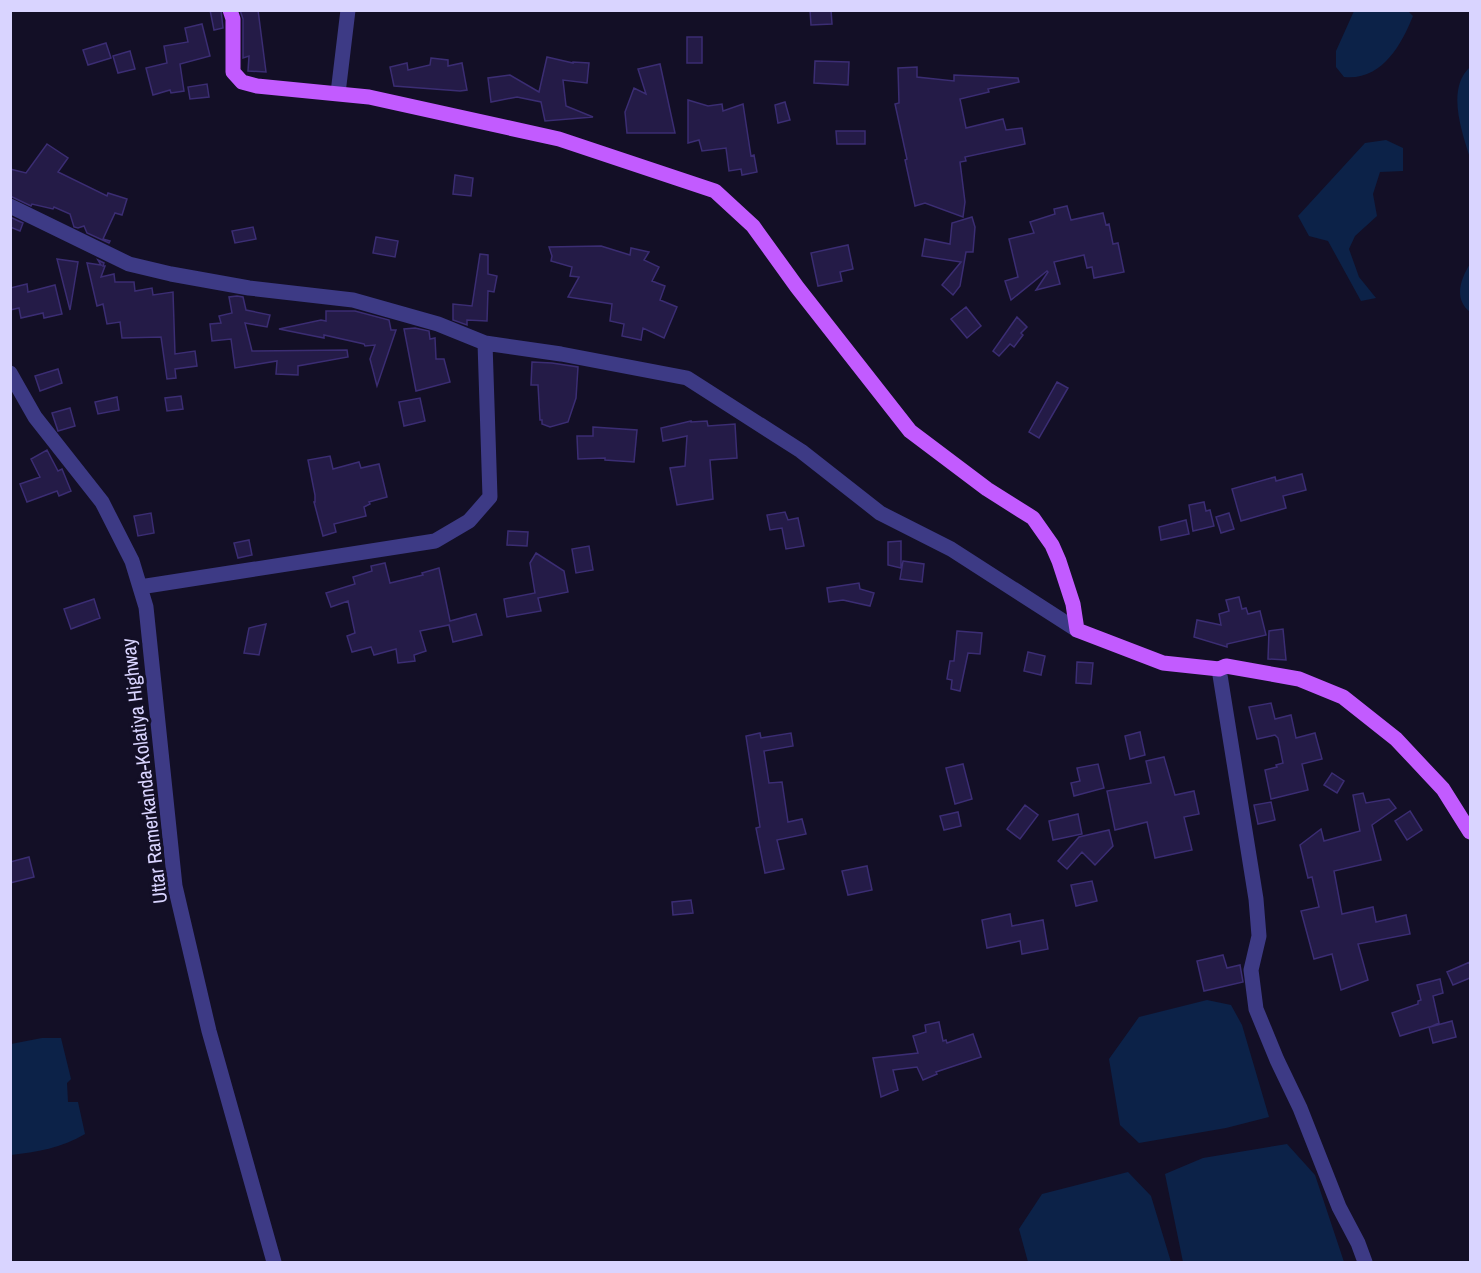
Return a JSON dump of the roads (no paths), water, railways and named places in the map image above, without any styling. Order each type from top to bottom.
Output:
[{"type":"main road","points":[[230,10],[233,19],[234,72],[242,82],[257,86],[369,97],[559,139],[715,191],[753,226],[797,287],[910,431],[987,489],[1033,518],[1052,545],[1059,561],[1077,630],[1163,663],[1219,669],[1226,666],[1299,678],[1343,697],[1396,739],[1443,789],[1470,832]]},
{"type":"street","points":[[338,93],[348,10]]},
{"type":"street","points":[[10,206],[129,264],[249,288],[353,300],[438,324],[485,343],[561,354],[687,378],[801,452],[880,513],[951,549],[1077,630]]},
{"type":"street","points":[[140,587],[435,541],[469,521],[490,497],[485,343]]},
{"type":"street","name":"Uttar Ramerkanda-Kolatiya Highway","points":[[10,373],[35,417],[102,502],[132,561],[146,606],[175,886],[209,1031],[274,1263]]},
{"type":"street","points":[[1219,669],[1256,898],[1259,936],[1251,970],[1256,1009],[1300,1108],[1339,1207],[1358,1243],[1365,1263]]},
{"type":"water","points":[[1354,11],[1408,11],[1413,16],[1396,50],[1379,67],[1357,77],[1344,77],[1336,67],[1336,51]]},
{"type":"water","points":[[1470,67],[1470,158],[1460,124],[1457,99],[1463,76]]},
{"type":"water","points":[[1386,140],[1403,148],[1403,171],[1380,172],[1373,194],[1377,216],[1355,236],[1349,249],[1359,277],[1376,298],[1361,301],[1328,241],[1309,236],[1298,216],[1365,143]]},
{"type":"water","points":[[1470,264],[1470,312],[1462,301],[1460,288]]},
{"type":"water","points":[[1207,1000],[1231,1005],[1242,1025],[1269,1117],[1226,1128],[1139,1143],[1120,1125],[1109,1059],[1139,1017]]},
{"type":"water","points":[[42,1038],[61,1038],[71,1079],[67,1083],[68,1102],[78,1102],[85,1134],[58,1146],[11,1155],[11,1044]]},
{"type":"water","points":[[1287,1144],[1315,1175],[1344,1262],[1183,1262],[1165,1174],[1203,1158]]},
{"type":"water","points":[[1128,1172],[1151,1196],[1171,1262],[1028,1262],[1019,1229],[1042,1194]]}]
